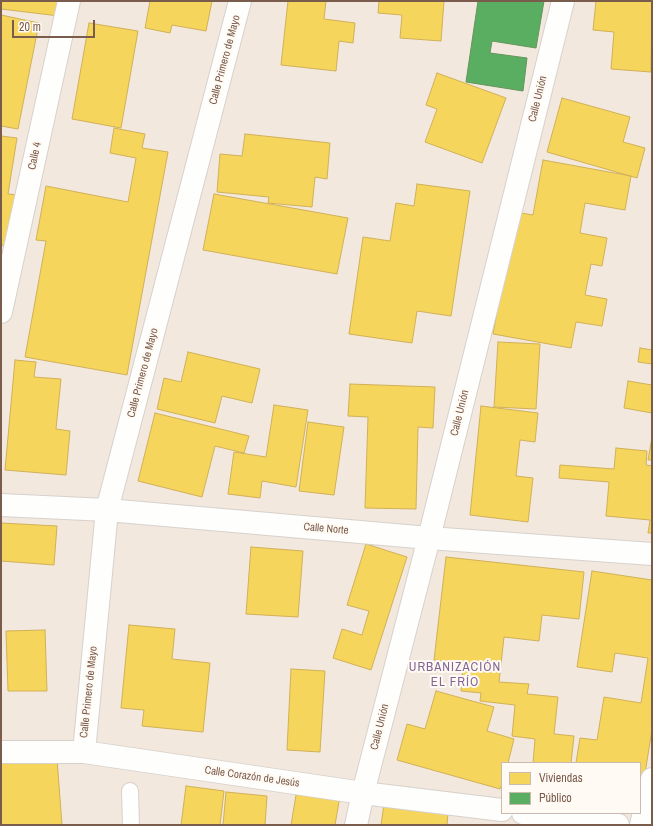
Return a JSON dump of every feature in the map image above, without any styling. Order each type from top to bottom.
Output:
[{"type":"street","name":"Calle 4","points":[[1,312],[69,1]]},
{"type":"street","name":"Calle Primero de Mayo","points":[[84,752],[107,510],[240,1]]},
{"type":"street","name":"Calle Unión","points":[[356,825],[563,1]]},
{"type":"street","name":"Calle Norte","points":[[1,505],[107,510],[429,538],[652,554]]},
{"type":"street","name":"Calle Corazón de Jesús","points":[[1,752],[84,752],[363,793],[501,810]]},
{"type":"street","points":[[641,825],[652,779]]},
{"type":"street","points":[[531,814],[618,825]]},
{"type":"lane","points":[[130,791],[131,825]]},
{"type":"shaded area","points":[[1,1],[652,1],[652,825],[1,825]]},
{"type":"building: Viviendas","points":[[1,1],[61,1],[59,16],[1,9]]},
{"type":"building: Viviendas","points":[[150,1],[212,1],[206,31],[172,25],[170,33],[145,28]]},
{"type":"building: Viviendas","points":[[288,1],[326,1],[324,19],[355,23],[353,43],[339,41],[336,71],[281,65]]},
{"type":"building: Viviendas","points":[[379,1],[444,1],[441,41],[400,38],[402,15],[378,13]]},
{"type":"building: Viviendas","points":[[596,1],[652,1],[651,72],[611,69],[614,32],[593,30]]},
{"type":"building: Viviendas","points":[[1,15],[39,23],[18,129],[1,126]]},
{"type":"building: Viviendas","points":[[89,23],[138,31],[121,128],[72,119]]},
{"type":"building: Viviendas","points":[[437,73],[506,98],[482,163],[425,142],[437,109],[426,105]]},
{"type":"building: Viviendas","points":[[562,98],[630,117],[623,142],[645,148],[637,178],[547,152]]},
{"type":"building: Viviendas","points":[[114,128],[145,134],[142,148],[168,152],[127,375],[25,357],[46,241],[36,240],[46,186],[128,202],[136,158],[110,153]]},
{"type":"building: Viviendas","points":[[245,134],[330,143],[327,179],[315,177],[312,207],[268,203],[269,197],[217,192],[220,154],[242,156]]},
{"type":"building: Viviendas","points":[[1,136],[17,138],[8,194],[18,195],[11,247],[1,245]]},
{"type":"building: Viviendas","points":[[543,160],[631,176],[625,210],[585,203],[580,233],[607,238],[602,266],[591,264],[585,295],[607,299],[602,326],[576,322],[571,348],[493,334],[515,212],[533,215]]},
{"type":"building: Viviendas","points":[[417,184],[470,191],[451,316],[417,311],[412,343],[349,334],[363,237],[390,241],[396,203],[414,206]]},
{"type":"building: Viviendas","points":[[214,194],[348,218],[337,274],[203,250]]},
{"type":"building: Viviendas","points":[[498,342],[540,344],[536,409],[494,407]]},
{"type":"building: Viviendas","points":[[640,348],[652,350],[652,364],[638,362]]},
{"type":"building: Viviendas","points":[[188,352],[260,369],[252,403],[222,396],[215,423],[157,409],[164,378],[181,382]]},
{"type":"building: Viviendas","points":[[15,360],[36,362],[34,377],[61,379],[56,429],[70,431],[66,475],[5,470]]},
{"type":"building: Viviendas","points":[[628,381],[652,385],[652,413],[624,408]]},
{"type":"building: Viviendas","points":[[350,384],[435,387],[433,428],[418,427],[416,509],[365,508],[368,417],[348,416]]},
{"type":"building: Viviendas","points":[[274,405],[308,410],[296,487],[262,481],[260,498],[228,494],[234,452],[266,457]]},
{"type":"building: Viviendas","points":[[481,406],[538,413],[535,442],[520,440],[516,476],[533,478],[528,522],[470,515]]},
{"type":"building: Viviendas","points":[[155,413],[249,436],[244,453],[215,446],[202,497],[138,481]]},
{"type":"building: Viviendas","points":[[308,422],[344,427],[334,495],[299,491]]},
{"type":"building: Viviendas","points":[[652,437],[652,460],[648,460]]},
{"type":"building: Viviendas","points":[[616,448],[647,451],[646,465],[652,466],[652,533],[648,533],[650,520],[606,516],[609,482],[559,478],[560,465],[614,469]]},
{"type":"building: Viviendas","points":[[1,523],[57,526],[54,565],[1,561]]},
{"type":"building: Viviendas","points":[[366,544],[407,557],[371,670],[333,658],[342,629],[362,635],[369,611],[347,605]]},
{"type":"building: Viviendas","points":[[251,547],[303,551],[298,617],[246,614]]},
{"type":"building: Viviendas","points":[[446,557],[584,572],[579,619],[542,615],[539,641],[504,637],[499,682],[529,684],[527,694],[558,697],[554,734],[574,736],[571,762],[533,762],[535,739],[512,736],[515,705],[480,701],[481,693],[461,691],[463,663],[434,660]]},
{"type":"building: Viviendas","points":[[592,571],[652,580],[652,730],[641,798],[641,762],[576,762],[580,738],[597,740],[604,697],[641,703],[648,658],[615,653],[612,672],[577,667]]},
{"type":"building: Viviendas","points":[[129,625],[175,629],[172,659],[210,663],[203,732],[142,726],[144,710],[121,708]]},
{"type":"building: Viviendas","points":[[45,630],[47,691],[8,691],[6,631]]},
{"type":"building: Viviendas","points":[[291,669],[325,671],[320,752],[287,750]]},
{"type":"building: Viviendas","points":[[436,691],[494,707],[487,731],[514,739],[508,762],[501,762],[500,789],[397,760],[407,724],[425,729]]},
{"type":"building: Viviendas","points":[[57,759],[62,825],[1,825],[1,761]]},
{"type":"building: Viviendas","points":[[186,786],[224,791],[220,825],[181,825]]},
{"type":"building: Viviendas","points":[[297,789],[340,796],[335,825],[291,825]]},
{"type":"building: Viviendas","points":[[226,792],[267,796],[265,825],[223,825]]},
{"type":"building: Viviendas","points":[[384,804],[448,813],[447,825],[381,825]]},
{"type":"building: Público","points":[[478,1],[544,1],[536,48],[492,41],[490,53],[527,58],[523,91],[466,82]]},
{"type":"district","name":"URBANIZACIÓN EL FRÍO","points":[[455,676]]}]
